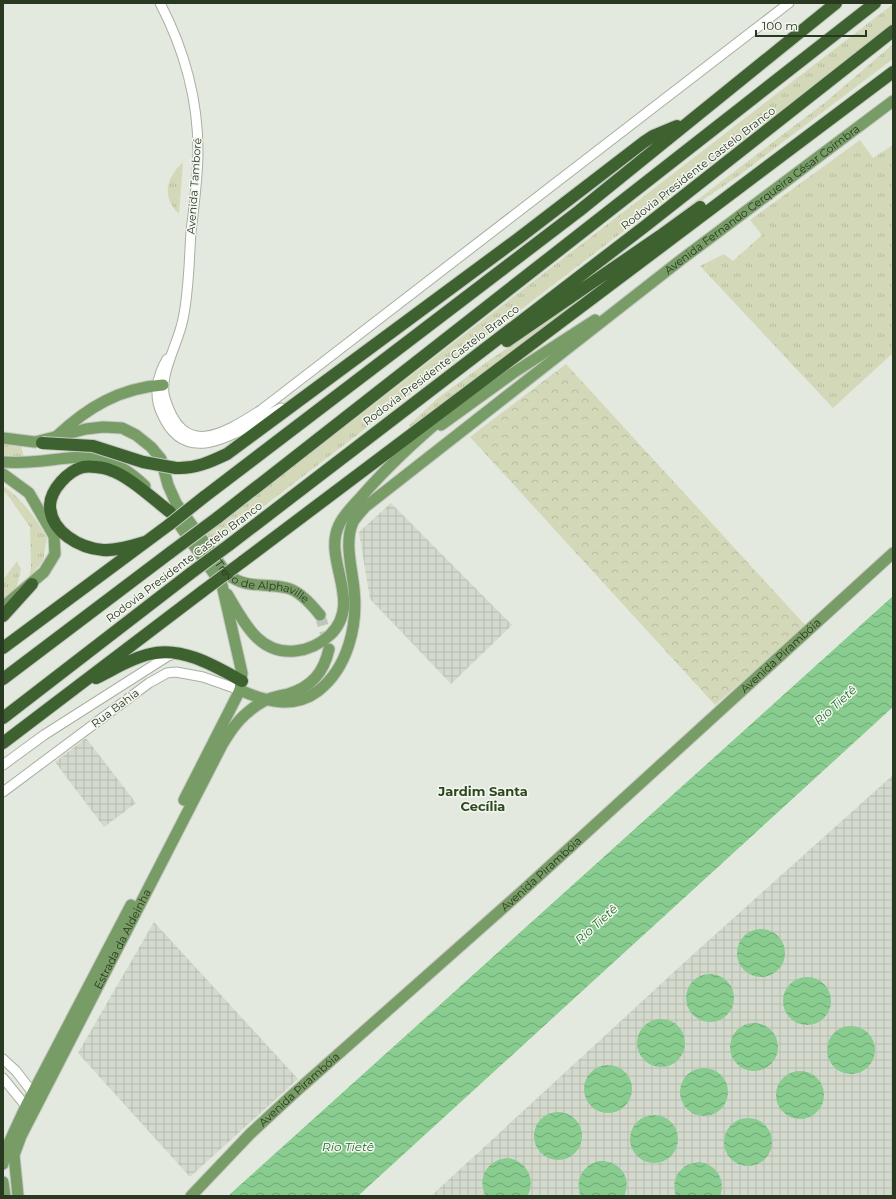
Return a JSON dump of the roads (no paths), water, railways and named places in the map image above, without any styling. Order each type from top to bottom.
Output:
[{"type":"highway","points":[[3,648],[149,540],[292,428],[579,211],[687,122],[836,3]]},
{"type":"highway","name":"Rodovia Presidente Castelo Branco","points":[[3,680],[217,518],[875,3]]},
{"type":"highway","name":"Rodovia Presidente Castelo Branco","points":[[3,718],[644,227],[893,31]]},
{"type":"highway","points":[[430,390],[500,345],[660,236],[841,103],[893,72]]},
{"type":"highway","points":[[3,743],[65,694],[893,72]]},
{"type":"highway","points":[[38,443],[93,446],[150,464],[176,468],[190,468],[211,462],[227,454],[518,238],[644,142],[662,131],[687,122]]},
{"type":"highway","points":[[149,540],[124,548],[103,550],[84,546],[74,541],[57,526],[52,515],[50,504],[53,494],[59,484],[82,467],[110,470],[127,479],[170,512]]},
{"type":"highway","points":[[3,616],[32,584]]},
{"type":"highway","points":[[65,694],[136,658],[162,652],[178,653],[214,667],[241,686]]},
{"type":"main road","name":"Avenida Fernando Cerqueira César Coimbra","points":[[632,299],[682,259],[893,101]]},
{"type":"main road","points":[[408,448],[564,338],[632,299]]},
{"type":"main road","points":[[241,686],[266,700],[281,703],[296,702],[312,695],[328,682],[344,658],[355,617],[354,590],[349,547],[353,522],[365,508],[632,299]]},
{"type":"main road","points":[[222,586],[250,633],[257,640],[270,646],[293,651],[307,648],[327,638],[341,620],[344,602],[335,546],[338,526],[344,515],[408,448],[501,367]]},
{"type":"main road","points":[[56,437],[84,412],[110,398],[129,391],[160,385]]},
{"type":"main road","name":"Trevo de Alphaville","points":[[38,443],[86,429],[103,427],[122,428],[136,435],[151,447],[161,459],[168,485],[176,503],[227,574],[236,581],[246,584],[276,586],[295,591],[320,615]]},
{"type":"main road","points":[[3,438],[38,443]]},
{"type":"main road","name":"Trevo de Alphaville","points":[[3,462],[31,463],[80,456],[102,459],[125,469],[144,484],[170,512],[222,586],[241,686]]},
{"type":"main road","points":[[3,474],[29,494],[54,536],[55,554],[51,564],[32,584],[3,607]]},
{"type":"main road","name":"Avenida Pirambóia","points":[[191,1196],[250,1134],[291,1096],[525,889],[893,553]]},
{"type":"main road","points":[[266,700],[290,693],[308,684],[323,669],[329,649]]},
{"type":"main road","name":"Estrada da Aldeinha","points":[[36,1097],[241,686]]},
{"type":"main road","name":"Estrada da Aldeinha","points":[[3,1164],[6,1149],[36,1097],[222,745],[239,720],[266,700]]},
{"type":"main road","points":[[231,708],[239,720]]},
{"type":"main road","name":"Estrada da Aldeinha","points":[[18,1196],[14,1156],[29,1110]]},
{"type":"main road","points":[[3,1182],[5,1196]]},
{"type":"street","name":"Avenida Tamboré","points":[[160,3],[184,59],[193,91],[198,151],[183,320],[174,350],[160,385]]},
{"type":"street","points":[[160,385],[173,418],[185,432],[203,437],[237,426],[297,382],[789,3]]},
{"type":"street","points":[[160,385],[158,406],[166,422],[172,431],[181,438],[194,443],[210,443],[235,434],[301,398]]},
{"type":"street","points":[[3,765],[44,735],[163,659],[178,653]]},
{"type":"street","name":"Rua Bahia","points":[[3,792],[149,683],[167,673],[189,673],[241,686]]},
{"type":"street","points":[[3,1059],[16,1072],[36,1097]]},
{"type":"street","points":[[3,1078],[29,1110]]},
{"type":"water","name":"Rio Tietê","points":[[893,596],[893,707],[358,1196],[228,1196]]},
{"type":"water","points":[[756,929],[766,929],[778,936],[785,948],[785,958],[778,970],[766,977],[756,977],[748,973],[741,966],[737,958],[737,948],[741,940],[748,933]]},
{"type":"water","points":[[705,974],[715,974],[727,981],[734,993],[734,1003],[727,1015],[715,1022],[705,1022],[697,1018],[690,1011],[686,1003],[686,993],[690,985],[697,978]]},
{"type":"water","points":[[802,977],[812,977],[824,984],[831,996],[831,1006],[824,1018],[812,1025],[802,1025],[794,1021],[787,1014],[783,1006],[783,996],[787,988],[794,981]]},
{"type":"water","points":[[656,1019],[666,1019],[678,1026],[685,1038],[685,1048],[678,1060],[666,1067],[656,1067],[648,1063],[641,1056],[637,1048],[637,1038],[641,1030],[648,1023]]},
{"type":"water","points":[[749,1023],[759,1023],[771,1030],[778,1042],[778,1052],[771,1064],[759,1071],[749,1071],[741,1067],[734,1060],[730,1052],[730,1042],[734,1034],[741,1027]]},
{"type":"water","points":[[846,1026],[856,1026],[868,1033],[875,1045],[875,1055],[868,1067],[856,1074],[846,1074],[838,1070],[831,1063],[827,1055],[827,1045],[831,1037],[838,1030]]},
{"type":"water","points":[[603,1065],[613,1065],[625,1072],[632,1084],[632,1094],[625,1106],[613,1113],[603,1113],[595,1109],[588,1102],[584,1094],[584,1084],[588,1076],[595,1069]]},
{"type":"water","points":[[699,1068],[709,1068],[721,1075],[728,1087],[728,1097],[721,1109],[709,1116],[699,1116],[691,1112],[684,1105],[680,1097],[680,1087],[684,1079],[691,1072]]},
{"type":"water","points":[[795,1071],[805,1071],[817,1078],[824,1090],[824,1100],[817,1112],[805,1119],[795,1119],[787,1115],[780,1108],[776,1100],[776,1090],[780,1082],[787,1075]]},
{"type":"water","points":[[553,1112],[563,1112],[575,1119],[582,1131],[582,1141],[575,1153],[563,1160],[553,1160],[545,1156],[538,1149],[534,1141],[534,1131],[538,1123],[545,1116]]},
{"type":"water","points":[[649,1115],[659,1115],[671,1122],[678,1134],[678,1144],[671,1156],[659,1163],[649,1163],[641,1159],[634,1152],[630,1144],[630,1134],[634,1126],[641,1119]]},
{"type":"water","points":[[743,1118],[753,1118],[765,1125],[772,1137],[772,1147],[765,1159],[753,1166],[743,1166],[735,1162],[728,1155],[724,1147],[724,1137],[728,1129],[735,1122]]},
{"type":"water","points":[[508,1158],[520,1163],[528,1171],[531,1182],[528,1195],[486,1196],[482,1183],[483,1176],[495,1162]]},
{"type":"water","points":[[599,1161],[613,1163],[622,1171],[627,1182],[624,1196],[581,1196],[579,1190],[579,1179],[581,1174],[588,1166]]},
{"type":"water","points":[[700,1162],[711,1166],[719,1174],[722,1184],[720,1196],[676,1196],[676,1178],[682,1168],[693,1163]]},
{"type":"tunnel","points":[[320,615],[329,646]]},
{"type":"district","name":"Jardim Santa Cecília","points":[[483,798]]}]
